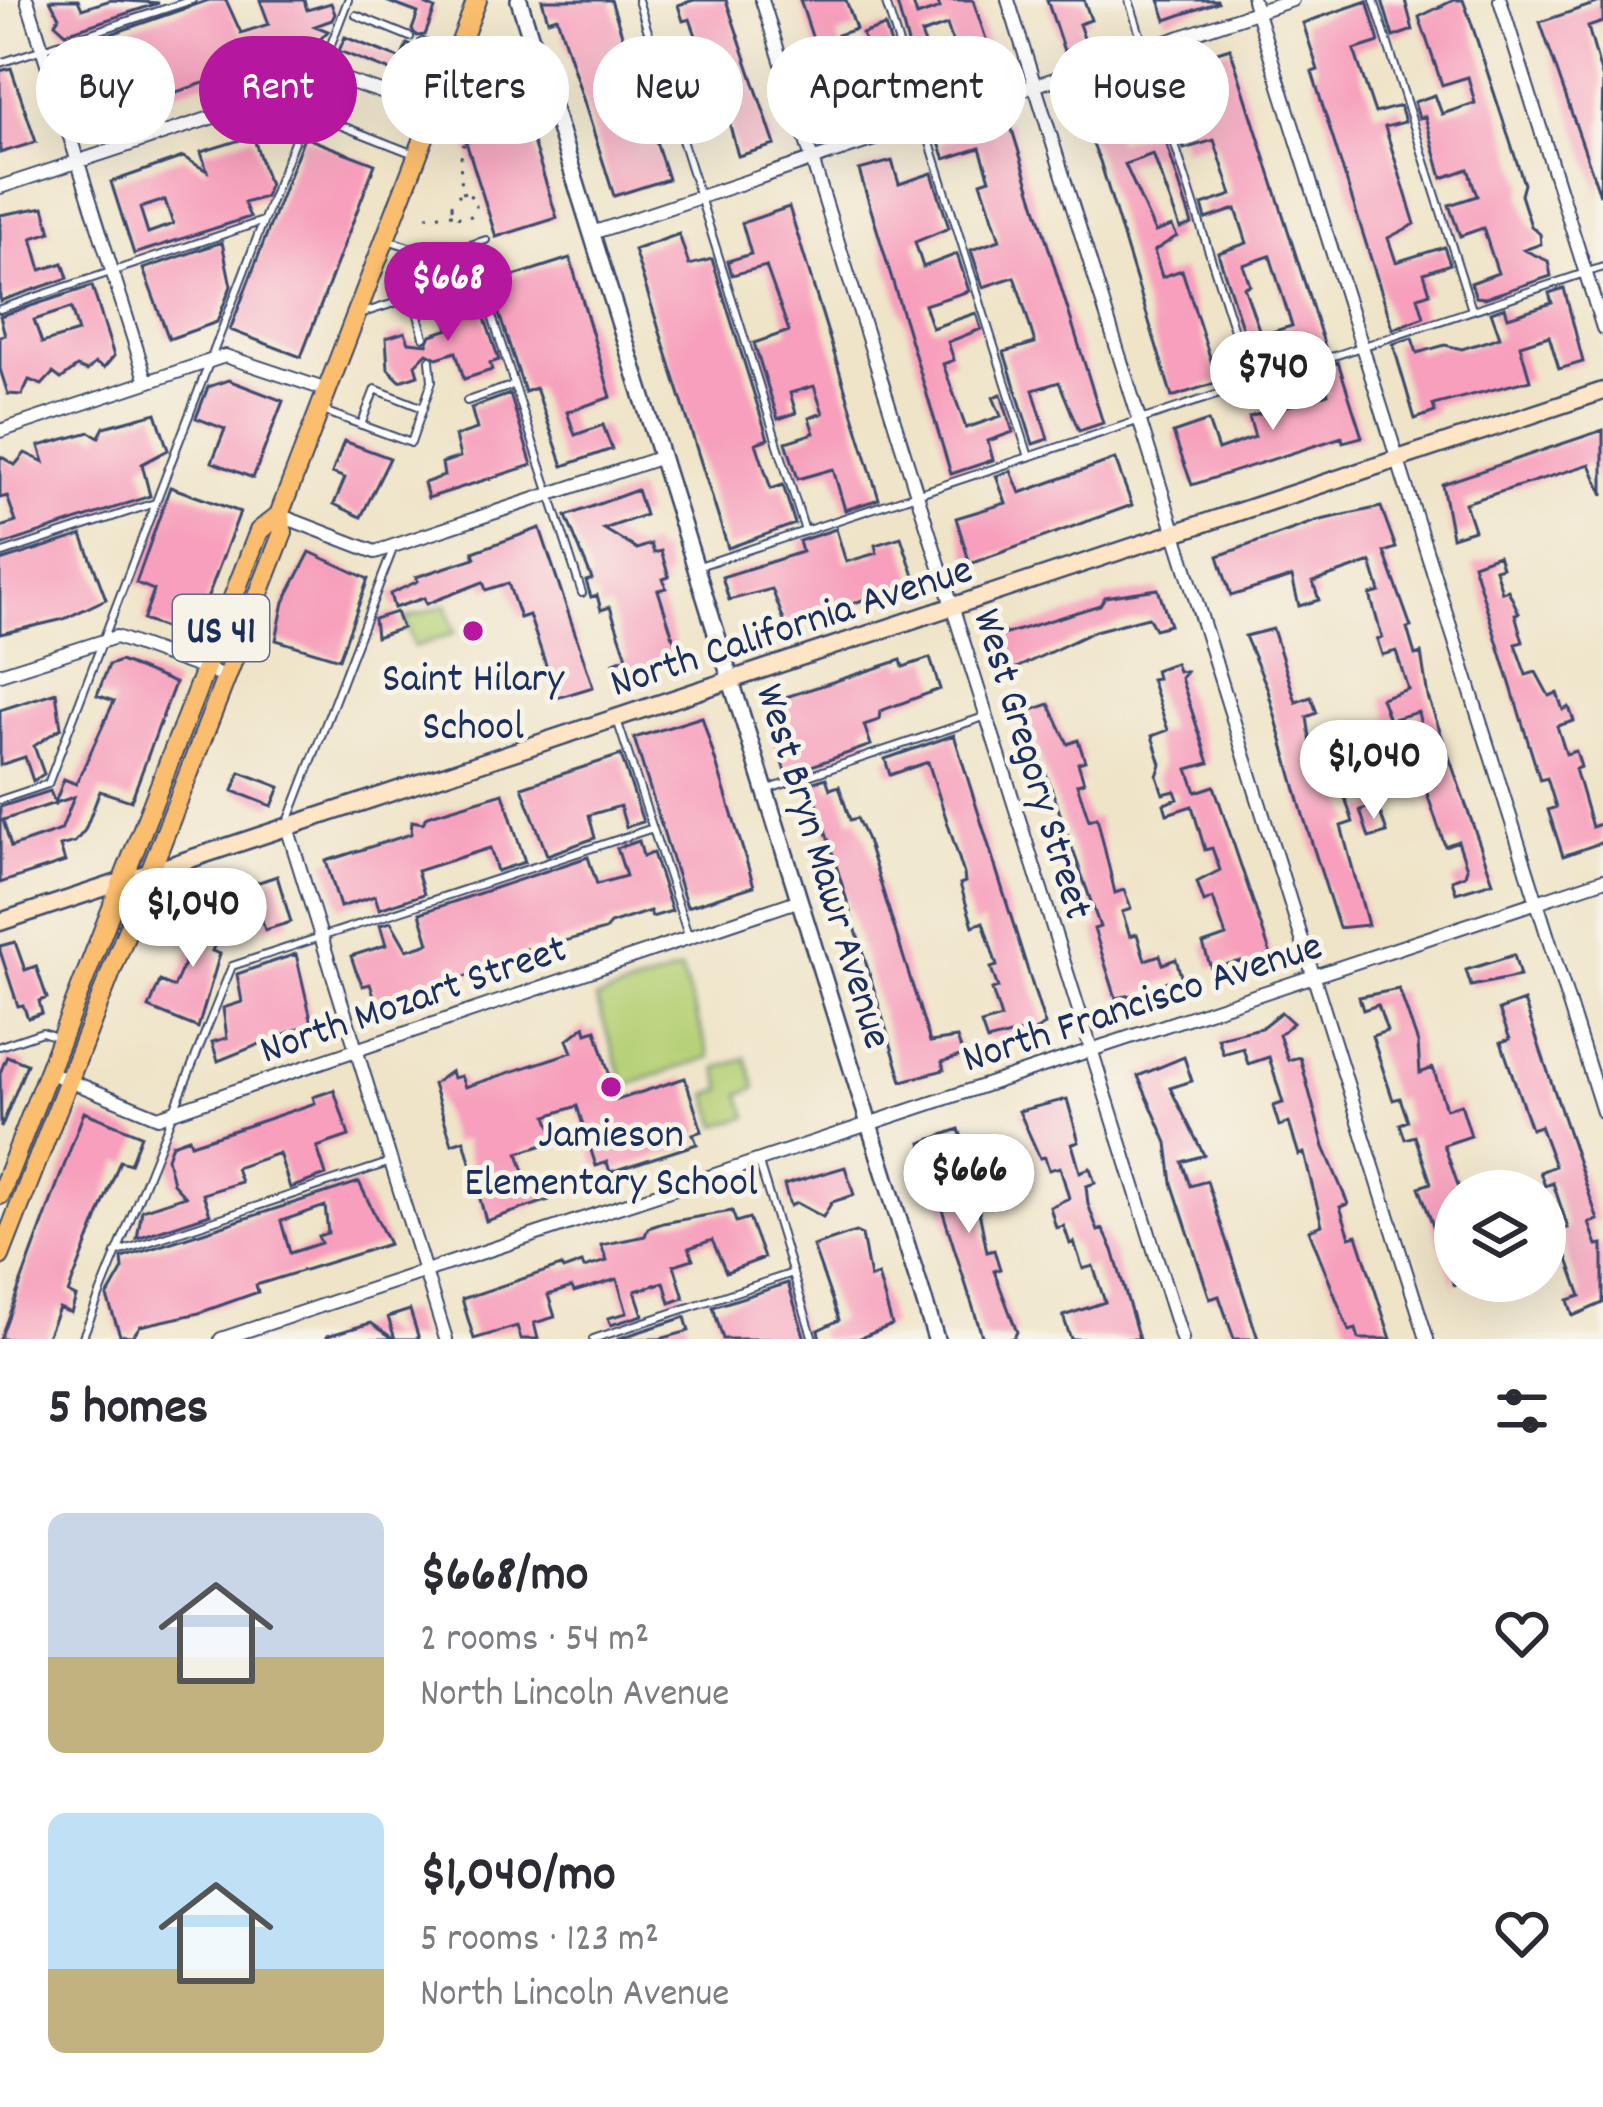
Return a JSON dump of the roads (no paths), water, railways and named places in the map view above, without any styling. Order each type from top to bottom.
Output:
[{"type":"main road","name":"US 41","points":[[464,36],[478,0]]},
{"type":"main road","name":"US 41","points":[[0,1195],[259,531],[279,515],[422,144]]},
{"type":"main road","name":"North California Avenue","points":[[0,922],[1603,391]]},
{"type":"main road","name":"US 41","points":[[2,1247],[283,532],[279,515]]},
{"type":"street","points":[[27,0],[39,36]]},
{"type":"street","name":"West Bryn Mawr Avenue","points":[[519,0],[937,1339]]},
{"type":"street","name":"West Gregory Street","points":[[762,0],[1182,1339]]},
{"type":"street","points":[[1008,0],[1427,1339]]},
{"type":"street","points":[[1178,36],[1255,6],[1292,0]]},
{"type":"street","points":[[1500,0],[1603,328]]},
{"type":"street","points":[[1255,6],[1603,1112]]},
{"type":"street","points":[[1026,89],[1050,81]]},
{"type":"street","points":[[0,188],[199,121]]},
{"type":"street","points":[[72,144],[147,382]]},
{"type":"street","points":[[592,233],[860,144]]},
{"type":"street","points":[[0,430],[225,356],[327,390]]},
{"type":"street","points":[[279,515],[375,552],[662,457]]},
{"type":"street","points":[[0,674],[116,637],[226,677]]},
{"type":"street","points":[[286,827],[446,1339]]},
{"type":"street","name":"North Francisco Avenue","points":[[221,1339],[1603,880]]},
{"type":"street","name":"North Mozart Street","points":[[171,1113],[800,900]]},
{"type":"street","points":[[48,1072],[158,1117],[171,1113]]},
{"type":"lane","points":[[83,36],[192,0]]},
{"type":"lane","points":[[334,36],[348,0]]},
{"type":"lane","points":[[638,0],[805,532]]},
{"type":"lane","points":[[885,0],[896,36]]},
{"type":"lane","points":[[1130,0],[1141,36]]},
{"type":"lane","points":[[1374,0],[1472,310]]},
{"type":"lane","points":[[356,15],[408,36]]},
{"type":"lane","points":[[0,63],[36,51]]},
{"type":"lane","points":[[357,132],[417,156]]},
{"type":"lane","points":[[0,800],[48,784],[292,144]]},
{"type":"lane","points":[[931,144],[1029,457]]},
{"type":"lane","points":[[1175,144],[1251,384]]},
{"type":"lane","points":[[0,308],[263,221]]},
{"type":"lane","points":[[385,239],[435,256],[486,239]]},
{"type":"lane","points":[[696,568],[1603,267]]},
{"type":"lane","points":[[355,316],[479,276],[582,593]]},
{"type":"lane","points":[[413,297],[424,337]]},
{"type":"lane","points":[[320,410],[411,443],[432,381],[430,360]]},
{"type":"lane","points":[[466,401],[514,385]]},
{"type":"lane","points":[[361,425],[374,389],[423,408]]},
{"type":"lane","points":[[0,554],[155,503]]},
{"type":"lane","points":[[286,827],[394,545]]},
{"type":"lane","points":[[766,790],[987,716]]},
{"type":"lane","points":[[617,719],[689,938]]},
{"type":"lane","points":[[82,1339],[232,966],[653,828]]},
{"type":"lane","points":[[0,1046],[43,1032],[82,1048]]},
{"type":"lane","points":[[758,1160],[813,1339]]},
{"type":"lane","points":[[116,1253],[391,1162]]},
{"type":"lane","points":[[593,1339],[793,1273]]},
{"type":"place","name":"Saint Hilary School","points":[[473,631]]},
{"type":"place","name":"Jamieson Elementary School","points":[[611,1087]]}]
